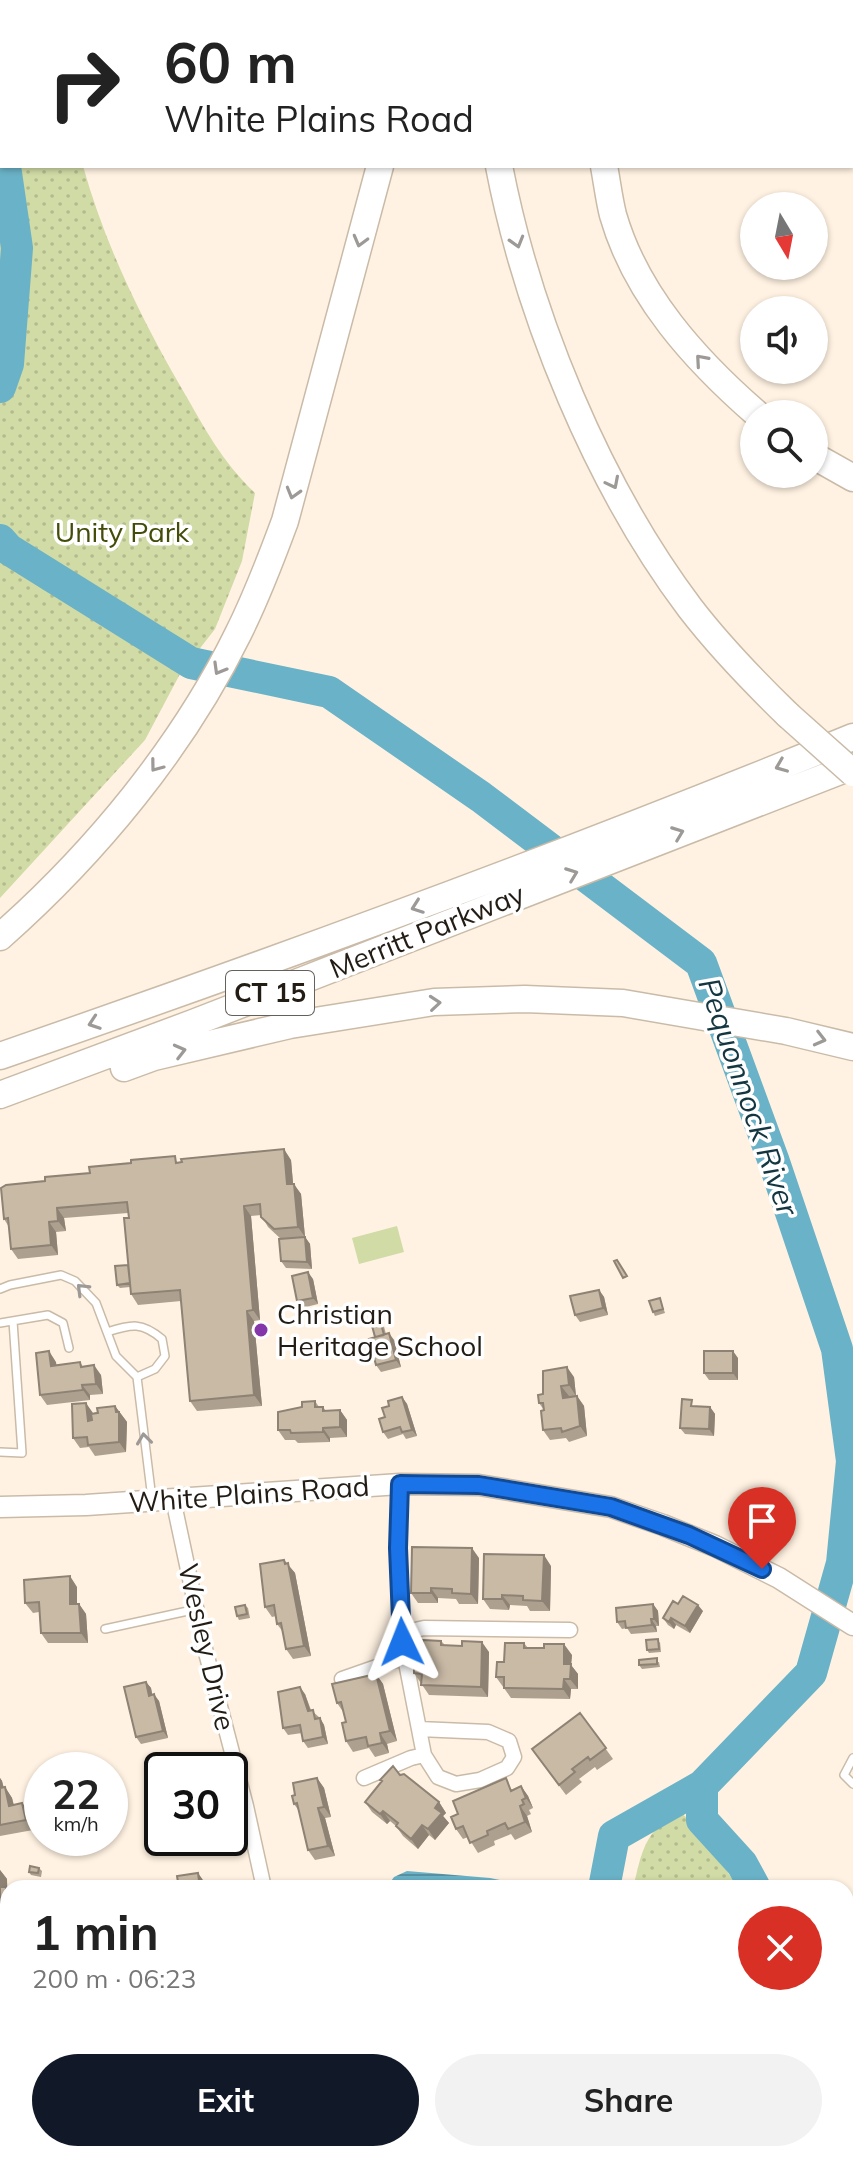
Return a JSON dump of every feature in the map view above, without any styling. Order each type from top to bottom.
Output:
[{"type":"highway","points":[[0,937],[63,877],[117,816],[162,758],[200,701],[237,636],[265,576],[285,521],[379,168]]},
{"type":"highway","points":[[499,168],[515,235],[543,322],[577,409],[619,494],[656,558],[690,608],[737,663],[788,715],[853,773]]},
{"type":"highway","points":[[604,168],[613,215],[634,269],[666,320],[709,369],[742,400]]},
{"type":"highway","points":[[828,464],[853,478]]},
{"type":"highway","points":[[788,715],[853,765]]},
{"type":"highway","name":"Merritt Parkway","points":[[0,1056],[517,870],[853,737]]},
{"type":"highway","name":"Merritt Parkway","points":[[0,1095],[193,1023],[853,765]]},
{"type":"highway","points":[[0,1111],[154,1057],[290,1025],[434,1002],[525,999],[623,1003],[678,1010],[853,1047]]},
{"type":"main road","name":"White Plains Road","points":[[0,1507],[152,1501],[400,1484],[479,1485],[611,1507],[715,1546],[779,1578],[853,1625]]},
{"type":"street","points":[[400,1484],[398,1548],[402,1633],[405,1657],[424,1755],[438,1777],[456,1784],[480,1780],[507,1768],[514,1757],[509,1741],[488,1732],[419,1729]]},
{"type":"street","name":"Wesley Drive","points":[[173,1499],[262,1880]]},
{"type":"street","points":[[402,1633],[424,1628],[570,1630]]},
{"type":"street","points":[[342,1679],[405,1657]]},
{"type":"street","points":[[364,1778],[424,1755]]},
{"type":"lane","points":[[0,1289],[61,1275],[75,1281],[96,1303],[116,1356],[137,1377],[152,1501]]},
{"type":"lane","points":[[0,1323],[48,1315],[63,1323],[69,1348]]},
{"type":"lane","points":[[0,1452],[22,1453],[13,1321]]},
{"type":"lane","points":[[107,1332],[125,1326],[147,1327],[162,1339],[165,1356],[155,1369],[137,1377]]},
{"type":"lane","points":[[105,1629],[197,1609]]},
{"type":"lane","points":[[853,1758],[844,1775],[853,1784]]},
{"type":"green space","name":"Unity Park","points":[[0,168],[84,168],[113,253],[152,335],[214,444],[255,493],[242,561],[215,629],[180,674],[145,740],[0,898]]},
{"type":"green space","points":[[397,1226],[404,1252],[359,1264],[352,1238]]},
{"type":"green space","points":[[680,1812],[700,1829],[733,1880],[635,1880],[646,1843],[668,1819]]},
{"type":"water","points":[[407,1871],[500,1880],[392,1880]]},
{"type":"building","points":[[284,1149],[287,1184],[294,1184],[298,1227],[274,1229],[261,1217],[260,1204],[244,1206],[253,1310],[247,1311],[254,1395],[190,1401],[180,1290],[131,1294],[124,1218],[129,1218],[127,1202],[57,1208],[58,1221],[49,1222],[51,1245],[11,1249],[1,1188],[6,1185],[45,1181],[45,1177],[90,1173],[89,1167],[131,1163],[131,1160],[175,1156],[176,1163],[182,1162],[181,1159]]},
{"type":"building","points":[[305,1237],[307,1262],[281,1261],[279,1239]]},
{"type":"building","points":[[617,1260],[627,1276],[623,1278],[614,1261]]},
{"type":"building","points":[[128,1265],[130,1283],[117,1285],[115,1266]]},
{"type":"building","points":[[308,1272],[313,1298],[297,1301],[292,1276]]},
{"type":"building","points":[[599,1290],[603,1308],[575,1315],[570,1296]]},
{"type":"building","points":[[660,1298],[663,1309],[653,1312],[649,1301]]},
{"type":"building","points":[[380,1320],[384,1335],[375,1337],[371,1322]]},
{"type":"building","points":[[389,1333],[396,1360],[376,1365],[369,1339]]},
{"type":"building","points":[[49,1351],[51,1366],[80,1362],[81,1367],[94,1365],[96,1384],[82,1385],[83,1390],[40,1395],[36,1353]]},
{"type":"building","points":[[704,1351],[733,1351],[733,1373],[704,1373]]},
{"type":"building","points":[[567,1367],[569,1385],[561,1386],[563,1398],[577,1396],[580,1426],[562,1432],[561,1428],[543,1430],[543,1403],[539,1403],[538,1395],[543,1394],[543,1371]]},
{"type":"building","points":[[402,1397],[412,1430],[402,1432],[400,1427],[383,1432],[379,1419],[385,1417],[382,1408],[389,1406],[388,1401]]},
{"type":"building","points":[[682,1399],[692,1400],[691,1406],[710,1407],[709,1429],[680,1428]]},
{"type":"building","points":[[315,1401],[315,1407],[323,1407],[323,1411],[340,1410],[340,1427],[323,1428],[323,1432],[291,1433],[290,1430],[278,1430],[278,1412],[302,1407],[302,1402]]},
{"type":"building","points":[[86,1403],[88,1421],[92,1420],[91,1414],[98,1413],[97,1408],[115,1406],[116,1412],[119,1412],[119,1442],[88,1445],[87,1437],[73,1438],[72,1404]]},
{"type":"building","points":[[412,1547],[472,1548],[471,1594],[431,1588],[431,1593],[411,1593]]},
{"type":"building","points":[[484,1554],[544,1555],[542,1601],[502,1595],[502,1599],[483,1599]]},
{"type":"building","points":[[284,1560],[285,1564],[288,1563],[304,1646],[286,1649],[274,1605],[265,1607],[260,1564]]},
{"type":"building","points":[[70,1576],[70,1604],[79,1604],[81,1633],[41,1633],[39,1602],[25,1603],[24,1580]]},
{"type":"building","points":[[683,1596],[698,1605],[685,1626],[671,1618],[669,1622],[663,1618],[673,1601],[678,1604]]},
{"type":"building","points":[[653,1604],[652,1625],[626,1628],[625,1621],[617,1622],[616,1608]]},
{"type":"building","points":[[245,1605],[247,1614],[237,1616],[235,1607]]},
{"type":"building","points":[[658,1639],[659,1649],[647,1650],[646,1640]]},
{"type":"building","points":[[423,1640],[462,1646],[462,1641],[482,1642],[481,1687],[421,1685],[422,1674],[414,1673],[414,1660],[422,1660]]},
{"type":"building","points":[[505,1643],[524,1643],[524,1648],[564,1644],[564,1664],[571,1664],[570,1679],[564,1679],[563,1689],[504,1688],[504,1677],[496,1677],[497,1662],[504,1662]]},
{"type":"building","points":[[657,1658],[657,1664],[639,1665],[639,1660]]},
{"type":"building","points":[[376,1674],[390,1731],[380,1733],[382,1743],[368,1746],[366,1737],[346,1741],[342,1723],[346,1722],[332,1684]]},
{"type":"building","points":[[146,1682],[149,1696],[154,1694],[163,1731],[136,1737],[124,1687]]},
{"type":"building","points":[[300,1687],[308,1711],[313,1710],[315,1719],[320,1718],[323,1737],[303,1741],[300,1725],[283,1728],[278,1692]]},
{"type":"building","points":[[580,1713],[606,1748],[572,1769],[575,1772],[559,1785],[532,1749]]},
{"type":"building","points":[[393,1766],[400,1775],[404,1774],[439,1802],[435,1808],[442,1813],[428,1829],[422,1825],[411,1839],[396,1826],[398,1823],[365,1802]]},
{"type":"building","points":[[317,1778],[324,1807],[318,1808],[328,1846],[308,1850],[297,1803],[294,1804],[292,1796],[295,1795],[293,1783]]},
{"type":"building","points":[[506,1778],[511,1791],[521,1786],[526,1798],[520,1806],[525,1822],[508,1829],[505,1823],[470,1843],[463,1826],[456,1829],[451,1817],[458,1814],[453,1801]]},
{"type":"building","points":[[5,1787],[9,1806],[22,1803],[24,1820],[0,1825],[0,1788]]},
{"type":"building","points":[[30,1866],[39,1868],[38,1873],[29,1872]]},
{"type":"building","points":[[198,1873],[199,1880],[178,1880],[177,1876]]},
{"type":"waterway","name":"Pequonnock River","points":[[0,387],[8,364],[17,248],[5,168]]},
{"type":"waterway","name":"Pequonnock River","points":[[0,540],[8,549],[191,663],[329,692],[481,797],[701,963],[774,1162],[837,1349],[852,1461],[842,1563],[811,1673],[702,1786],[614,1836],[606,1880]]},
{"type":"waterway","name":"Pequonnock River","points":[[702,1786],[702,1820],[742,1864],[751,1880]]},
{"type":"place","name":"Christian Heritage School","points":[[261,1330]]},
{"type":"route","points":[[402,1642],[398,1548],[400,1484],[479,1485],[611,1507],[689,1535],[762,1569]]}]
